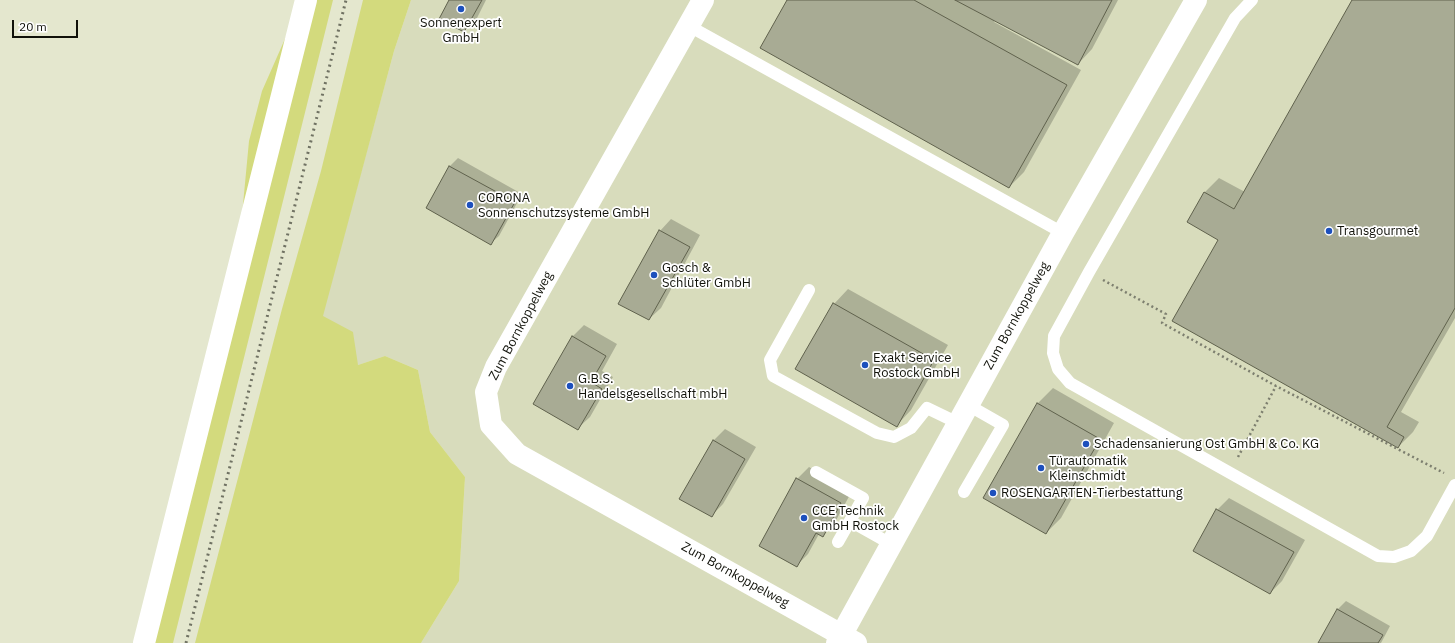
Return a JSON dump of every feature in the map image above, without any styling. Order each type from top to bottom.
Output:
[{"type":"street","points":[[144,643],[306,0]]},
{"type":"street","name":"Zum Bornkoppelweg","points":[[703,0],[496,367],[486,392],[491,425],[517,454],[845,640],[891,544],[1063,234],[1196,0]]},
{"type":"lane","points":[[1252,0],[1235,18],[1089,272],[1054,336],[1054,353],[1058,369],[1070,383],[1378,556],[1394,557],[1410,551],[1427,536],[1452,480]]},
{"type":"lane","points":[[689,26],[1063,234]]},
{"type":"lane","points":[[809,290],[770,360],[773,376],[877,433],[894,437],[911,428],[927,408],[963,414],[1003,425],[964,492]]},
{"type":"lane","points":[[816,472],[863,498],[838,542]]},
{"type":"lane","points":[[850,521],[891,544]]},
{"type":"path","points":[[1089,272],[1166,314],[1162,323],[1452,480]]},
{"type":"path","points":[[1229,473],[1276,386]]},
{"type":"shaded area","points":[[411,0],[1455,0],[1455,643],[421,643],[459,581],[465,477],[430,432],[418,370],[385,356],[358,365],[322,316],[394,51]]},
{"type":"green space","points":[[296,0],[333,0],[173,643],[135,643],[242,215],[249,141],[262,91],[288,32]]},
{"type":"green space","points":[[363,0],[411,0],[394,51],[323,316],[353,332],[358,365],[385,356],[418,370],[430,432],[465,477],[459,581],[421,643],[195,643],[282,309],[321,171]]},
{"type":"building","name":"Sonnenexpert GmbH","points":[[449,0],[482,0],[464,32],[439,19]]},
{"type":"building","points":[[787,0],[914,0],[1067,85],[1009,188],[760,48]]},
{"type":"building","points":[[955,0],[1112,0],[1078,65]]},
{"type":"building","name":"Transgourmet","points":[[1352,0],[1455,0],[1455,308],[1387,427],[1404,437],[1398,448],[1172,321],[1218,240],[1187,222],[1204,192],[1234,209]]},
{"type":"building","name":"CORONA Sonnenschutzsysteme GmbH","points":[[449,166],[515,202],[491,245],[426,208]]},
{"type":"building","name":"Gosch & Schlüter GmbH","points":[[659,230],[690,247],[649,320],[618,304]]},
{"type":"building","name":"Exakt Service Rostock GmbH","points":[[833,303],[934,360],[897,427],[795,369]]},
{"type":"building","name":"G.B.S. Handelsgesellschaft mbH","points":[[572,336],[606,356],[591,382],[602,389],[578,430],[533,404]]},
{"type":"building","name":"Türautomatik Kleinschmidt","points":[[1037,403],[1100,439],[1046,534],[983,498]]},
{"type":"building","points":[[713,440],[745,459],[712,517],[679,499]]},
{"type":"building","name":"CCE Technik GmbH Rostock","points":[[796,478],[841,503],[823,537],[816,533],[797,567],[759,546]]},
{"type":"building","points":[[1216,509],[1294,552],[1270,594],[1193,551]]},
{"type":"building","points":[[1337,609],[1383,635],[1378,643],[1318,643]]},
{"type":"railway","points":[[186,643],[346,0]]},
{"type":"place","name":"Sonnenexpert GmbH","points":[[461,9]]},
{"type":"place","name":"CORONA Sonnenschutzsysteme GmbH","points":[[470,205]]},
{"type":"place","name":"Transgourmet","points":[[1329,231]]},
{"type":"place","name":"Gosch & Schlüter GmbH","points":[[654,275]]},
{"type":"place","name":"Exakt Service Rostock GmbH","points":[[865,365]]},
{"type":"place","name":"G.B.S. Handelsgesellschaft mbH","points":[[570,386]]},
{"type":"place","name":"Schadensanierung Ost GmbH & Co. KG","points":[[1086,444]]},
{"type":"place","name":"Türautomatik Kleinschmidt","points":[[1041,468]]},
{"type":"place","name":"ROSENGARTEN-Tierbestattung","points":[[993,493]]},
{"type":"place","name":"CCE Technik GmbH Rostock","points":[[804,518]]}]
